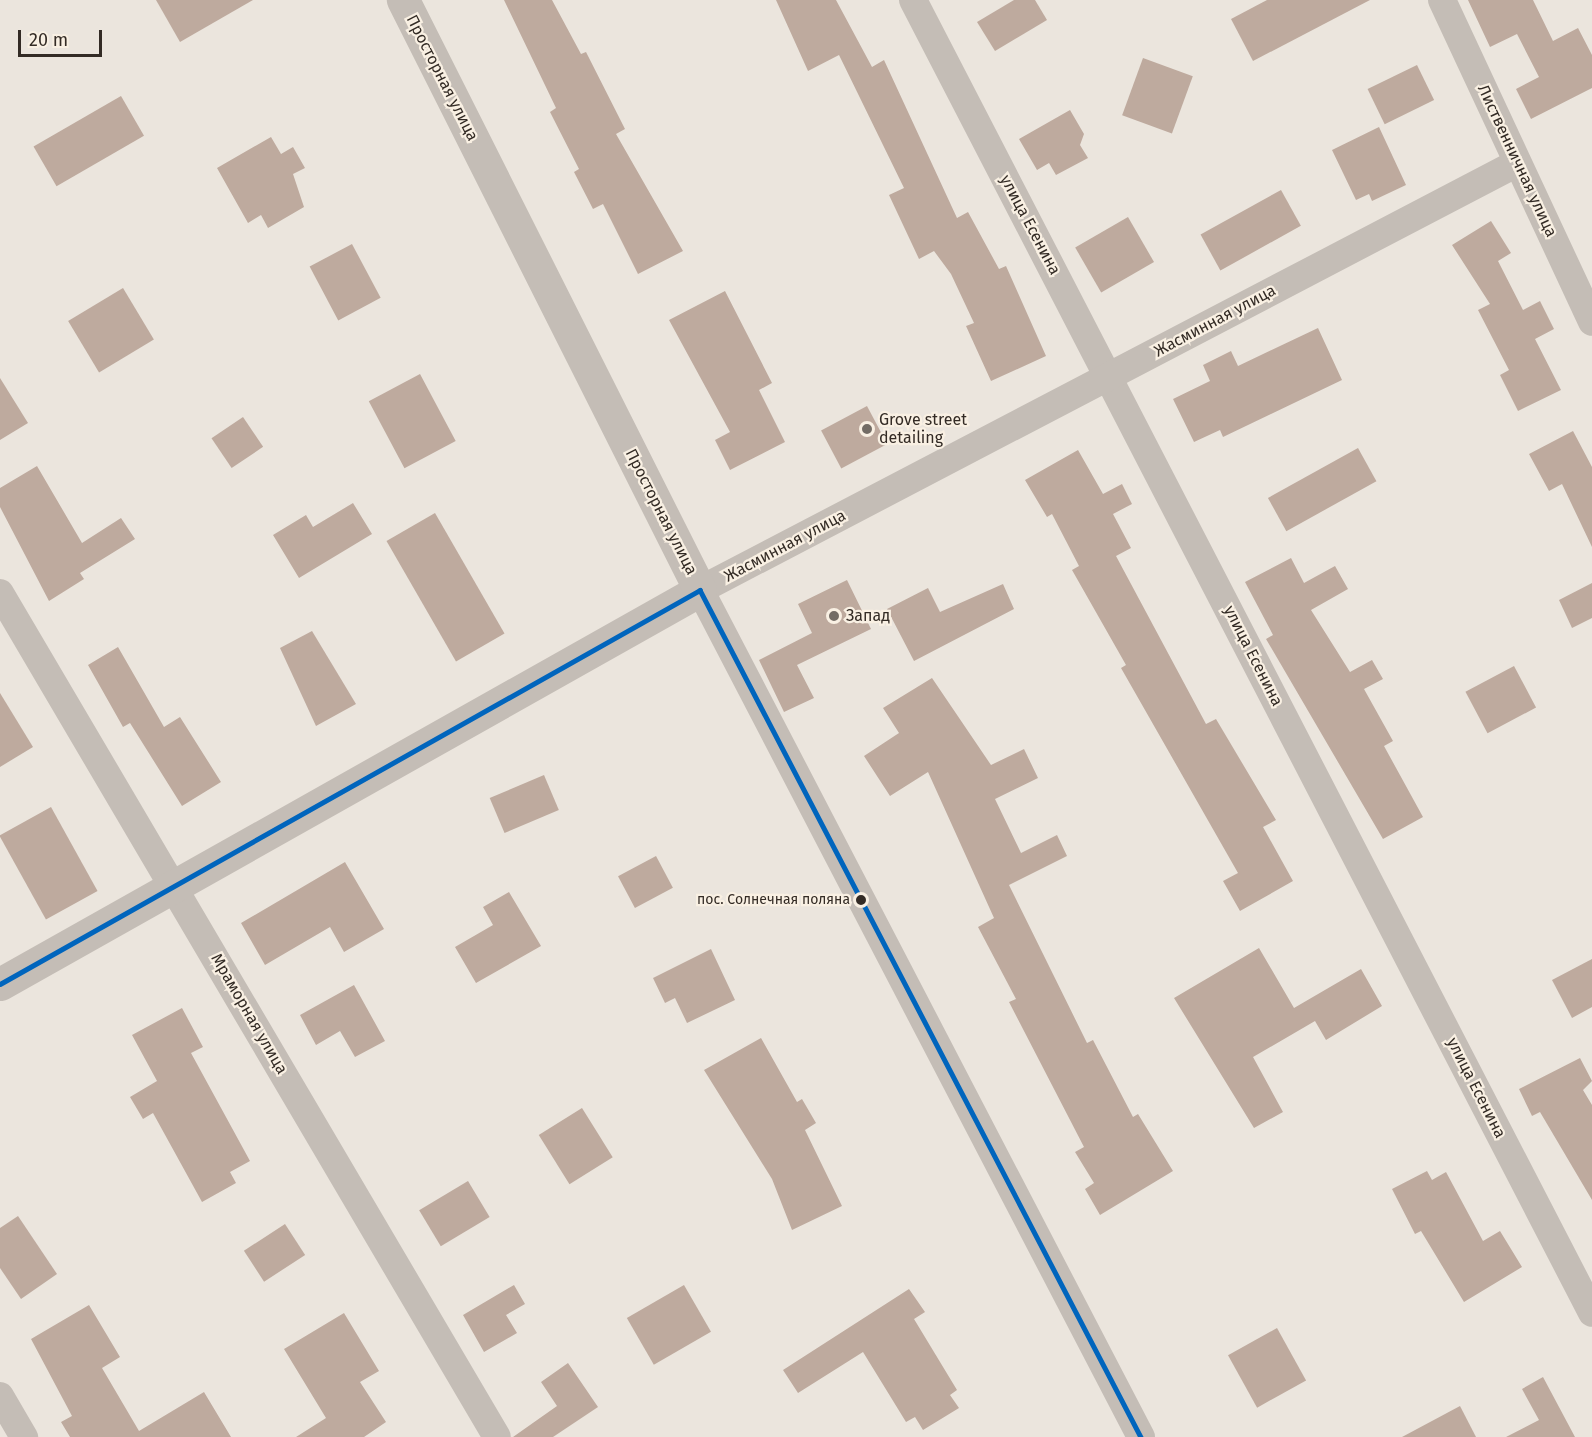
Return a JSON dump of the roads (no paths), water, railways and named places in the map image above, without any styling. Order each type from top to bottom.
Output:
[{"type":"street","name":"Просторная улица","points":[[403,0],[700,590],[1141,1437]]},
{"type":"street","name":"улица Есенина","points":[[913,0],[1592,1313]]},
{"type":"street","name":"Лиственничная улица","points":[[1442,0],[1592,322]]},
{"type":"street","name":"Жасминная улица","points":[[0,984],[700,590],[1517,163]]},
{"type":"street","name":"Мраморная улица","points":[[0,593],[497,1437]]},
{"type":"street","points":[[0,1395],[24,1437]]},
{"type":"place","name":"Grove street detailing","points":[[867,429]]},
{"type":"place","name":"Запад","points":[[834,616]]},
{"type":"place","name":"пос. Солнечная поляна","points":[[861,900]]}]
